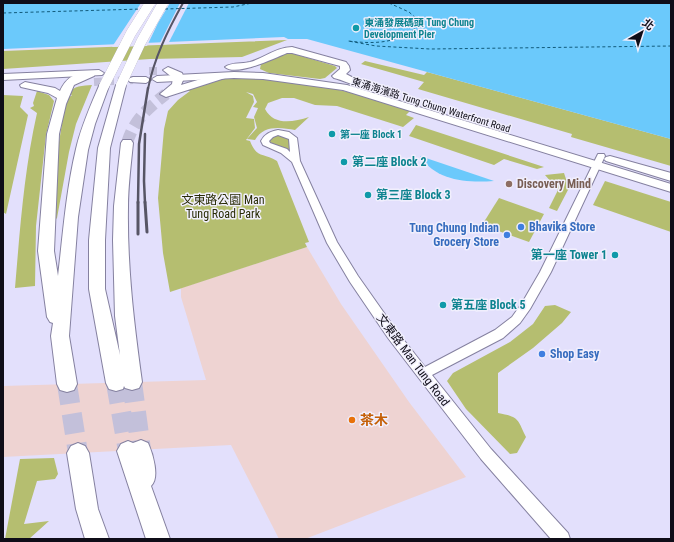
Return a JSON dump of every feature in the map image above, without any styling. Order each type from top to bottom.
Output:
[{"type":"highway","points":[[60,336],[74,192],[97,79],[150,3]]},
{"type":"highway","points":[[116,383],[98,289],[97,240],[104,148],[121,85],[141,42],[163,3]]},
{"type":"highway","points":[[162,73],[175,73],[179,78],[177,85],[167,94],[221,76]]},
{"type":"highway","points":[[67,384],[46,242],[53,134],[66,90],[75,79],[97,79]]},
{"type":"highway","points":[[25,85],[51,90],[66,90]]},
{"type":"highway","points":[[127,143],[121,206],[121,240],[124,310],[132,382]]},
{"type":"highway","points":[[134,450],[155,531]]},
{"type":"highway","points":[[78,453],[87,509],[97,539]]},
{"type":"main road","name":"東涌海濱路 Tung Chung Waterfront Road","points":[[162,73],[240,67],[260,62],[286,50],[292,50],[343,64],[345,68],[340,74],[354,83],[599,160],[671,188]]},
{"type":"main road","points":[[260,62],[256,66],[256,69],[263,76]]},
{"type":"main road","points":[[327,84],[340,74]]},
{"type":"main road","points":[[134,76],[148,76]]},
{"type":"main road","name":"東涌海濱路 Tung Chung Waterfront Road","points":[[179,78],[263,76],[327,84],[362,92],[599,160],[671,177]]},
{"type":"main road","points":[[3,77],[97,79]]},
{"type":"main road","points":[[3,85],[25,85]]},
{"type":"street","points":[[423,374],[499,334],[516,320],[526,306],[545,272],[599,160]]},
{"type":"street","name":"文東路 Man Tung Road","points":[[296,161],[332,243],[376,311],[423,374],[508,480],[562,539]]},
{"type":"shaded area","points":[[307,247],[341,304],[409,402],[466,477],[305,539],[279,539],[231,445],[3,457],[3,386],[206,380],[181,297],[181,288]]},
{"type":"green space","points":[[287,40],[242,57],[150,59],[3,69],[3,51]]},
{"type":"green space","points":[[284,53],[291,53],[335,66],[337,68],[325,78],[320,79],[269,73],[260,69],[261,64]]},
{"type":"green space","points":[[365,61],[424,75],[427,72],[671,139],[671,166],[571,137],[572,134],[418,89],[424,82],[361,64]]},
{"type":"green space","name":"文東路公園 Man Tung Road Park","points":[[226,78],[311,84],[357,94],[410,111],[406,115],[414,118],[403,127],[337,106],[315,105],[294,98],[282,98],[268,103],[265,109],[273,118],[290,121],[309,117],[295,130],[272,128],[267,129],[258,135],[255,140],[247,139],[257,128],[254,117],[258,108],[253,107],[257,102],[253,94],[246,92],[253,96],[254,102],[246,118],[254,119],[255,128],[246,140],[250,141],[258,153],[277,161],[309,242],[305,243],[307,247],[170,292],[163,253],[158,198],[164,129],[168,111],[178,100],[190,91],[182,91],[208,81]]},
{"type":"green space","points":[[92,85],[76,124],[69,152],[57,218],[55,220],[57,155],[66,98],[72,95],[69,94],[76,87]]},
{"type":"green space","points":[[37,91],[49,95],[54,101],[46,135],[36,226],[35,286],[15,288],[26,178],[37,113],[30,108],[34,106],[33,103]]},
{"type":"green space","points":[[3,95],[23,96],[20,107],[28,115],[6,214],[3,212]]},
{"type":"green space","points":[[416,125],[544,167],[537,169],[504,159],[494,165],[409,136]]},
{"type":"green space","points":[[278,134],[289,138],[291,152],[272,146],[268,140]]},
{"type":"green space","points":[[564,173],[569,188],[557,211],[549,208],[558,190],[545,175]]},
{"type":"green space","points":[[605,181],[671,202],[671,232],[593,205]]},
{"type":"green space","points":[[499,198],[544,214],[529,242],[482,225]]},
{"type":"green space","points":[[555,305],[571,312],[562,323],[533,348],[498,373],[498,413],[514,417],[519,422],[526,437],[517,453],[510,454],[466,409],[447,381],[453,373],[510,342],[533,324],[545,306]]},
{"type":"green space","points":[[54,458],[58,474],[55,479],[37,481],[24,524],[49,521],[29,539],[5,539],[20,459]]},
{"type":"water","points":[[3,3],[671,3],[671,139],[307,39],[288,39],[284,37],[3,49]]},
{"type":"water","points":[[420,156],[494,181],[463,181],[453,179],[435,171]]},
{"type":"pier","points":[[141,3],[170,3],[147,46],[112,47]]},
{"type":"pier","points":[[180,3],[189,3],[168,44],[159,45]]},
{"type":"ferry route","points":[[165,9],[233,7],[252,3]]},
{"type":"ferry route","points":[[389,3],[409,12],[418,20],[417,27],[401,37],[384,42],[348,41],[376,46],[430,49],[671,46]]},
{"type":"ferry route","points":[[3,13],[142,9]]},
{"type":"tunnel","points":[[149,71],[160,71]]},
{"type":"tunnel","points":[[94,82],[133,80]]},
{"type":"tunnel","points":[[127,143],[142,115],[166,94]]},
{"type":"tunnel","points":[[132,382],[141,450]]},
{"type":"tunnel","points":[[116,383],[128,451]]},
{"type":"tunnel","points":[[67,384],[78,453]]},
{"type":"railway","points":[[148,89],[162,44],[183,3]]},
{"type":"railway","points":[[138,203],[139,144],[148,88]]},
{"type":"railway","points":[[145,134],[145,203]]},
{"type":"railway","points":[[145,202],[147,232]]},
{"type":"railway","points":[[138,203],[138,234]]},
{"type":"place","name":"東涌發展碼頭 Tung Chung Development Pier","points":[[356,28]]},
{"type":"place","name":"第一座 Block 1","points":[[332,134]]},
{"type":"place","name":"第二座 Block 2","points":[[344,162]]},
{"type":"place","name":"Discovery Mind","points":[[509,184]]},
{"type":"place","name":"第三座 Block 3","points":[[368,195]]},
{"type":"place","name":"Bhavika Store","points":[[521,227]]},
{"type":"place","name":"Tung Chung Indian Grocery Store","points":[[507,235]]},
{"type":"place","name":"第一座 Tower 1","points":[[615,255]]},
{"type":"place","name":"第五座 Block 5","points":[[443,305]]},
{"type":"place","name":"Shop Easy","points":[[542,354]]},
{"type":"place","name":"茶木","points":[[352,420]]}]
